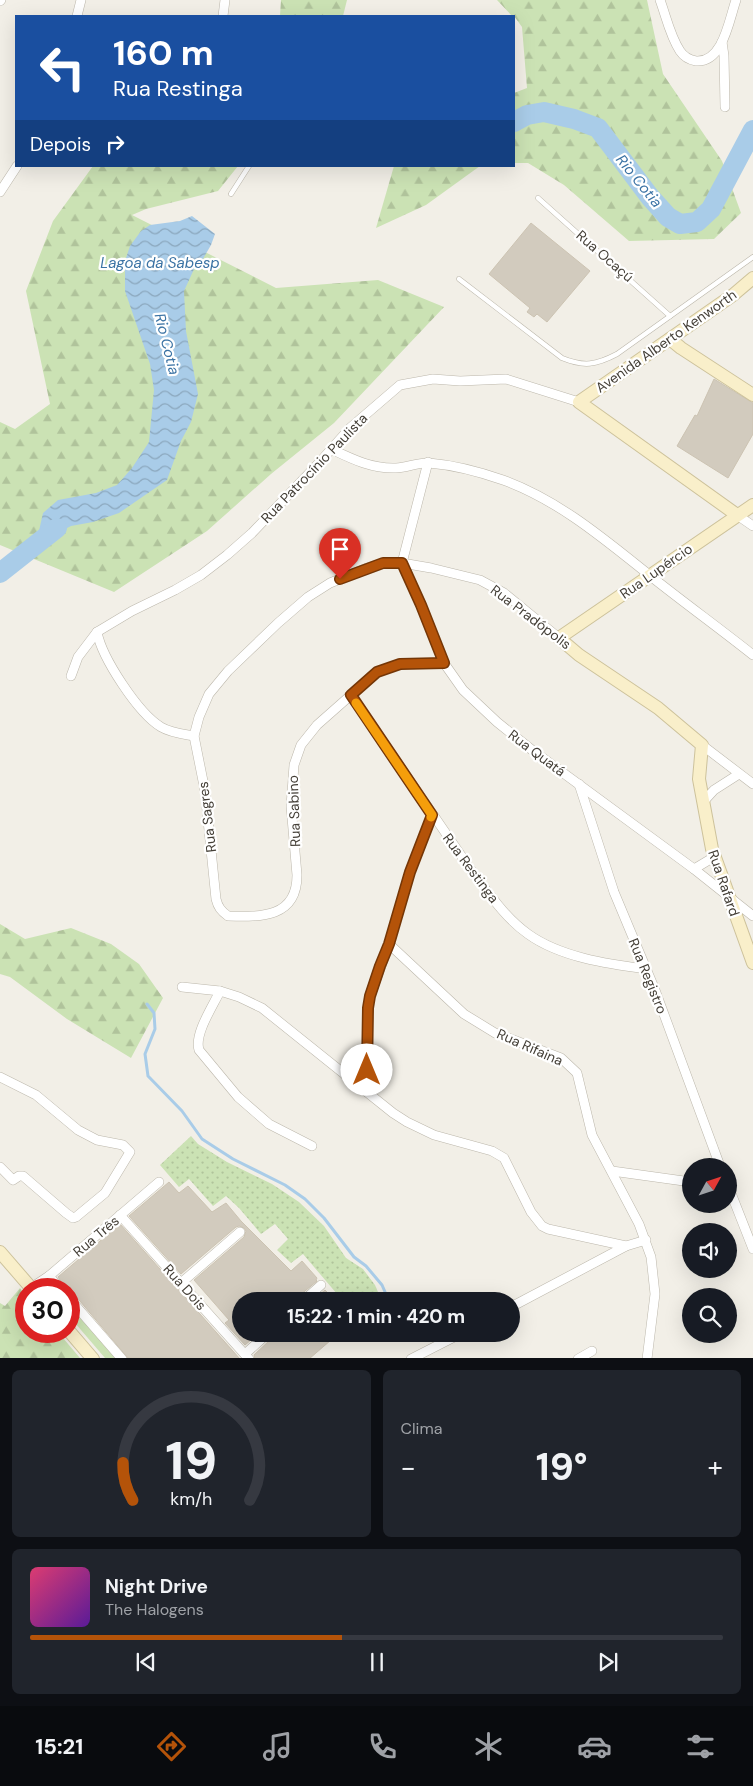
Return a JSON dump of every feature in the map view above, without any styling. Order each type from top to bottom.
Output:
[{"type":"street","points":[[77,15],[81,0]]},
{"type":"street","points":[[223,15],[225,0]]},
{"type":"street","points":[[660,0],[680,51],[684,56],[694,61],[708,60],[716,53],[736,0]]},
{"type":"street","points":[[722,41],[725,107]]},
{"type":"street","points":[[0,192],[15,167]]},
{"type":"street","name":"Avenida Alberto Kenworth","points":[[579,402],[733,295],[753,278]]},
{"type":"street","points":[[670,339],[753,395]]},
{"type":"street","name":"Rua Patrocínio Paulista","points":[[97,632],[175,590],[207,570],[252,533],[350,428],[400,386],[433,379],[460,381],[506,379],[579,402],[753,526]]},
{"type":"street","points":[[331,449],[379,467],[397,468],[428,462],[503,480],[542,497],[573,516],[753,655]]},
{"type":"street","points":[[402,563],[428,462]]},
{"type":"street","name":"Rua Lupércio","points":[[559,638],[753,505]]},
{"type":"street","name":"Rua Pradópolis","points":[[194,736],[199,717],[209,694],[228,671],[308,597],[330,583],[367,568],[383,563],[402,563],[480,580],[504,594],[579,655],[658,708],[753,784]]},
{"type":"street","name":"Rua Quatá","points":[[402,563],[444,663],[463,690],[497,722],[694,869],[753,916]]},
{"type":"street","points":[[71,676],[78,657],[97,632]]},
{"type":"street","points":[[97,632],[102,649],[110,664],[133,699],[161,727],[175,733],[194,736]]},
{"type":"street","name":"Rua Sabino","points":[[216,898],[221,910],[228,916],[258,916],[274,913],[288,905],[295,895],[298,875],[291,806],[294,765],[301,745],[317,725],[377,672],[400,664],[444,663]]},
{"type":"street","name":"Rua Restinga","points":[[351,695],[432,815],[490,895],[526,933],[544,944],[584,958],[646,969]]},
{"type":"street","name":"Rua Sagres","points":[[194,736],[205,791],[216,898]]},
{"type":"street","name":"Rua Rafard","points":[[702,745],[699,771],[702,802],[714,857],[753,963]]},
{"type":"street","points":[[702,802],[714,790],[739,774]]},
{"type":"street","name":"Rua Registro","points":[[579,784],[614,892],[646,969],[717,1158]]},
{"type":"street","points":[[367,1092],[368,1008],[410,872],[432,815]]},
{"type":"street","points":[[694,869],[714,857]]},
{"type":"street","name":"Rua Rifaina","points":[[389,944],[464,1014],[495,1033],[555,1055],[566,1062],[577,1074],[592,1135],[646,1240],[652,1257],[655,1294],[647,1358]]},
{"type":"street","points":[[182,987],[220,991],[239,997],[262,1008],[393,1113],[413,1126],[434,1134],[492,1150],[508,1163],[531,1212],[542,1226],[548,1230],[626,1246]]},
{"type":"street","points":[[220,991],[202,1027],[197,1044],[199,1050],[228,1085],[255,1113],[278,1130],[312,1146]]},
{"type":"street","points":[[0,1077],[36,1095],[78,1130],[97,1140],[123,1145],[130,1152],[104,1193],[80,1215],[73,1218],[23,1176],[13,1180],[0,1166]]},
{"type":"street","points":[[612,1171],[682,1181]]},
{"type":"street","name":"Rua Três","points":[[46,1278],[159,1182]]},
{"type":"street","points":[[738,1211],[753,1249]]},
{"type":"street","name":"Rua Dois","points":[[120,1215],[247,1356]]},
{"type":"street","points":[[181,1283],[240,1232]]},
{"type":"street","points":[[520,1302],[626,1246],[646,1240]]},
{"type":"street","points":[[0,1252],[23,1278]]},
{"type":"street","points":[[313,1292],[321,1285]]},
{"type":"street","points":[[80,1310],[122,1358]]},
{"type":"street","points":[[247,1356],[260,1342]]},
{"type":"street","points":[[411,1358],[444,1342]]},
{"type":"street","points":[[80,1343],[93,1358]]},
{"type":"street","points":[[578,1358],[592,1351]]},
{"type":"lane","points":[[231,194],[248,167]]},
{"type":"lane","name":"Rua Ocaçú","points":[[538,198],[670,316]]},
{"type":"lane","points":[[459,279],[562,358],[575,363],[588,364],[602,362],[617,354],[753,257]]},
{"type":"green space","points":[[281,0],[347,0],[343,15],[280,15]]},
{"type":"green space","points":[[497,0],[647,0],[663,74],[722,161],[741,213],[714,239],[629,241],[564,185],[528,163],[515,163],[515,93],[527,88],[522,27],[515,15],[511,15]]},
{"type":"green space","points":[[92,167],[237,167],[218,191],[146,209],[132,215],[276,288],[378,280],[444,307],[334,423],[271,474],[207,531],[114,592],[0,545],[0,422],[15,429],[50,404],[26,291],[53,221]]},
{"type":"green space","points":[[394,167],[479,167],[426,205],[376,228]]},
{"type":"green space","points":[[0,924],[25,939],[71,928],[111,944],[139,964],[163,998],[131,1058],[67,1019],[10,977],[0,974]]},
{"type":"green space","points":[[191,1136],[198,1144],[227,1162],[272,1184],[299,1202],[324,1226],[346,1258],[363,1269],[378,1292],[335,1292],[303,1254],[291,1263],[277,1250],[288,1239],[275,1224],[261,1234],[226,1196],[213,1206],[189,1179],[179,1187],[160,1165]]},
{"type":"green space","points":[[15,1294],[15,1343],[67,1343],[80,1358],[0,1358],[0,1303],[5,1306]]},
{"type":"green space","points":[[80,1316],[117,1358],[105,1358],[80,1329]]},
{"type":"water","name":"Lagoa da Sabesp","points":[[192,216],[215,234],[200,264],[195,267],[184,291],[186,331],[198,394],[191,422],[181,441],[167,480],[119,513],[93,522],[71,526],[36,544],[43,513],[58,500],[96,493],[117,485],[132,468],[149,442],[154,390],[150,364],[125,291],[125,261],[130,246],[141,231],[150,225],[180,221]]},
{"type":"building","points":[[531,223],[590,271],[547,322],[537,314],[534,317],[527,312],[530,308],[489,274]]},
{"type":"building","points":[[714,379],[753,403],[753,434],[728,478],[677,446],[695,415],[697,416]]},
{"type":"building","points":[[169,1182],[179,1193],[188,1186],[212,1212],[226,1203],[241,1221],[291,1271],[302,1261],[317,1278],[317,1281],[304,1292],[232,1292],[232,1331],[225,1323],[229,1320],[194,1280],[244,1237],[246,1231],[244,1228],[236,1227],[181,1274],[129,1216]]},
{"type":"building","points":[[120,1224],[239,1358],[128,1358],[80,1301],[80,1278],[59,1278]]},
{"type":"building","points":[[268,1342],[329,1342],[310,1358],[255,1358],[254,1355]]},
{"type":"waterway","name":"Rio Cotia","points":[[515,121],[527,115],[544,112],[574,119],[598,128],[650,197],[668,217],[680,224],[697,222],[711,209],[753,130]]},
{"type":"waterway","name":"Rio Cotia","points":[[0,573],[57,528]]},
{"type":"waterway","points":[[147,1004],[154,1013],[155,1029],[145,1054],[148,1076],[182,1111],[202,1139],[233,1159],[285,1185],[305,1199],[324,1218],[354,1257],[366,1266],[382,1285],[385,1292]]},
{"type":"slow traffic","points":[[356,703],[432,815],[431,817]]},
{"type":"route","points":[[340,579],[383,563],[402,563],[444,663],[400,664],[377,672],[351,695],[432,815],[410,872],[389,944],[370,996],[366,1042],[367,1070]]}]
